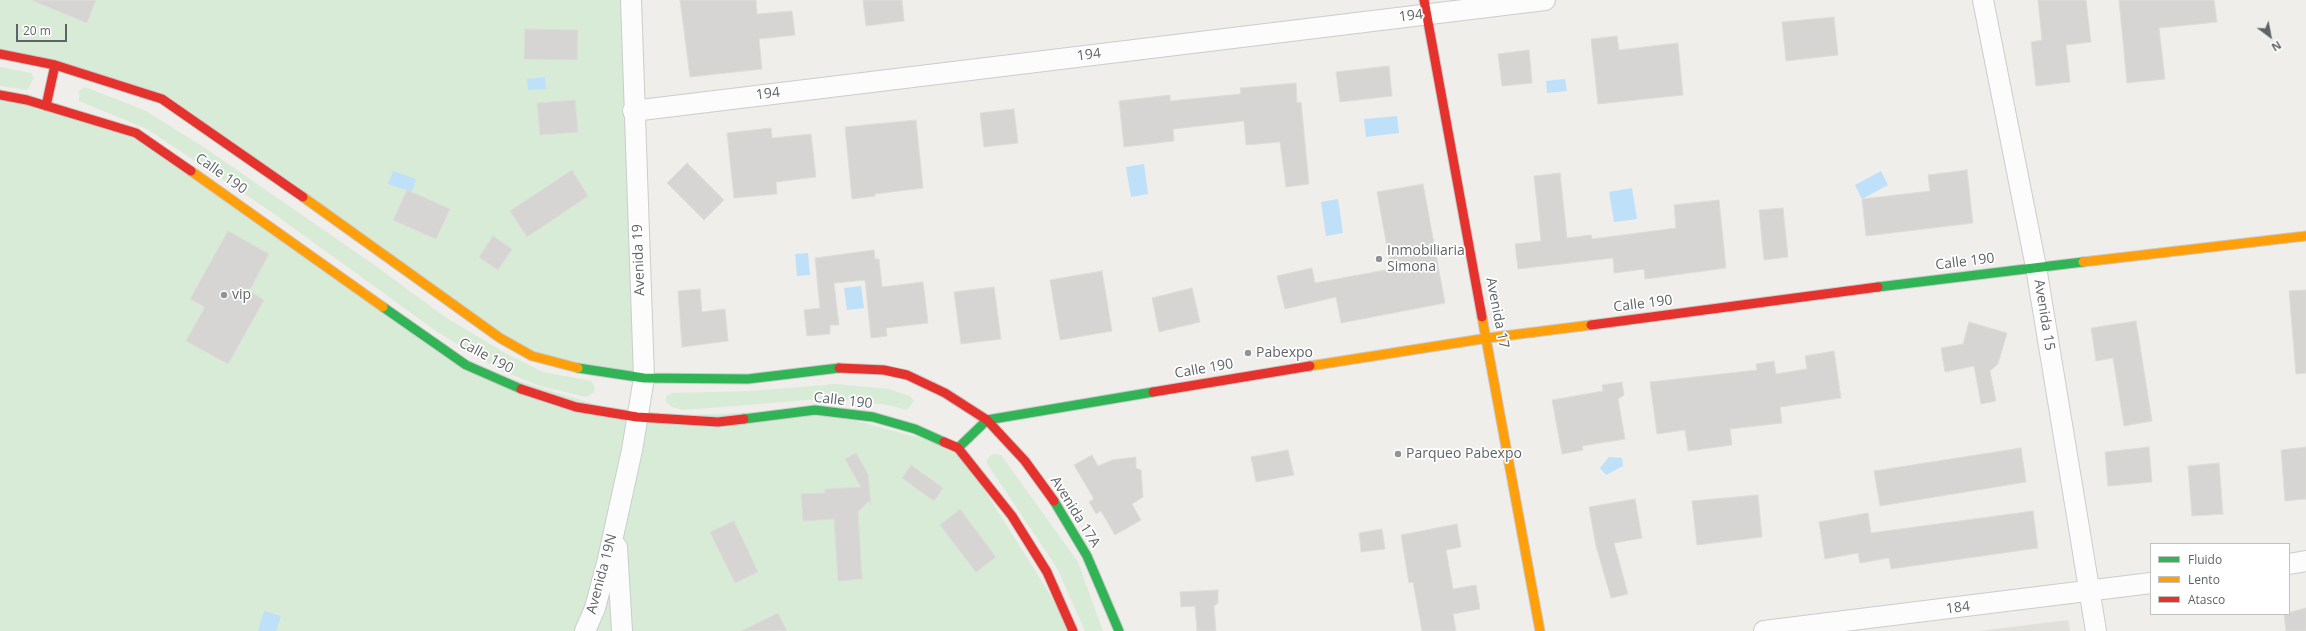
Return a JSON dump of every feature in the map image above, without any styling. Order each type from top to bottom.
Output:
[{"type":"main road","name":"Avenida 17","points":[[1425,7],[1488,338],[1540,631]]},
{"type":"main road","name":"Calle 190","points":[[0,54],[54,65],[162,99],[282,182],[500,338],[532,356],[570,367],[644,378],[748,380],[840,368],[884,370],[907,375],[944,393],[987,420],[1488,338],[2036,267],[2306,236]]},
{"type":"main road","points":[[46,106],[54,65]]},
{"type":"main road","name":"Calle 190","points":[[0,94],[136,133],[466,365],[536,394],[576,406],[637,416],[718,422],[815,410],[873,417],[915,429],[958,448]]},
{"type":"main road","points":[[987,420],[958,448],[1012,516],[1043,565],[1073,631]]},
{"type":"main road","name":"Avenida 17A","points":[[987,420],[1025,461],[1059,507],[1087,556],[1119,631]]},
{"type":"street","name":"Avenida 19","points":[[617,517],[632,450],[644,378],[633,111],[631,0]]},
{"type":"street","name":"194","points":[[633,111],[1425,7],[1545,0]]},
{"type":"street","name":"Avenida 15","points":[[1983,0],[2036,267],[2096,631]]},
{"type":"street","name":"Avenida 19N","points":[[585,631],[595,608],[617,517]]},
{"type":"street","points":[[617,517],[622,631]]},
{"type":"street","points":[[2290,564],[2306,562]]},
{"type":"street","name":"184","points":[[1764,631],[2090,592],[2150,583]]},
{"type":"shaded area","points":[[2068,620],[2070,631],[1979,631]]},
{"type":"green space","points":[[0,0],[631,0],[644,378],[532,356],[162,99],[0,54]]},
{"type":"green space","points":[[0,67],[31,73],[34,78],[27,90],[0,86]]},
{"type":"green space","points":[[85,87],[146,111],[205,148],[373,264],[445,317],[505,353],[543,372],[591,381],[595,388],[594,392],[586,397],[540,386],[500,370],[436,331],[270,211],[147,129],[79,101],[79,91]]},
{"type":"green space","points":[[0,95],[136,133],[465,365],[637,417],[815,410],[958,448],[1073,631],[0,631]]},
{"type":"green space","points":[[836,384],[889,389],[910,396],[914,401],[907,410],[888,405],[832,398],[684,410],[672,407],[666,402],[666,396],[672,393],[751,391]]},
{"type":"green space","points":[[994,454],[1001,455],[1078,562],[1103,631],[1085,631],[1057,568],[986,462],[990,456]]},
{"type":"water","points":[[545,77],[546,89],[528,90],[527,79]]},
{"type":"water","points":[[1565,79],[1567,91],[1547,93],[1546,81]]},
{"type":"water","points":[[1397,116],[1399,133],[1366,137],[1364,119]]},
{"type":"water","points":[[1144,164],[1148,194],[1131,197],[1126,167]]},
{"type":"water","points":[[393,171],[416,179],[412,192],[388,184]]},
{"type":"water","points":[[1881,171],[1888,185],[1862,199],[1855,185]]},
{"type":"water","points":[[1632,188],[1637,219],[1614,222],[1609,192]]},
{"type":"water","points":[[1338,199],[1343,233],[1326,236],[1321,202]]},
{"type":"water","points":[[808,253],[810,275],[797,276],[795,254]]},
{"type":"water","points":[[861,286],[864,308],[847,310],[844,288]]},
{"type":"water","points":[[1609,457],[1622,458],[1623,466],[1606,475],[1600,468]]},
{"type":"water","points":[[264,611],[281,616],[276,631],[258,631]]},
{"type":"building","points":[[31,0],[96,0],[87,23]]},
{"type":"building","points":[[680,0],[756,0],[757,14],[792,11],[795,35],[759,39],[762,69],[690,77]]},
{"type":"building","points":[[863,0],[902,0],[904,21],[866,26]]},
{"type":"building","points":[[2038,0],[2086,0],[2091,42],[2066,45],[2070,82],[2036,86],[2031,42],[2042,40]]},
{"type":"building","points":[[2119,0],[2214,0],[2217,22],[2159,28],[2165,79],[2127,83]]},
{"type":"building","points":[[1834,17],[1838,55],[1786,61],[1782,22]]},
{"type":"building","points":[[525,29],[578,30],[577,60],[524,59]]},
{"type":"building","points":[[1617,36],[1619,50],[1678,43],[1683,95],[1598,104],[1591,39]]},
{"type":"building","points":[[1529,50],[1532,83],[1502,86],[1498,54]]},
{"type":"building","points":[[1389,66],[1392,96],[1340,102],[1336,72]]},
{"type":"building","points":[[1296,83],[1297,103],[1301,102],[1309,184],[1286,187],[1280,142],[1246,145],[1244,121],[1173,129],[1174,141],[1124,147],[1119,101],[1170,95],[1170,101],[1241,94],[1240,88]]},
{"type":"building","points":[[575,100],[578,132],[540,135],[537,103]]},
{"type":"building","points":[[1014,109],[1018,143],[984,147],[980,113]]},
{"type":"building","points":[[916,120],[923,188],[875,194],[875,196],[852,199],[845,127]]},
{"type":"building","points":[[771,128],[772,138],[811,134],[816,177],[776,182],[777,194],[734,198],[727,133]]},
{"type":"building","points":[[687,163],[724,200],[704,220],[667,183]]},
{"type":"building","points":[[572,170],[588,196],[527,237],[510,211]]},
{"type":"building","points":[[1967,170],[1973,223],[1866,236],[1862,199],[1930,191],[1928,175]]},
{"type":"building","points":[[1560,173],[1567,238],[1591,235],[1592,239],[1676,228],[1674,205],[1719,200],[1726,268],[1645,279],[1644,269],[1614,273],[1613,258],[1518,269],[1515,244],[1541,241],[1534,176]]},
{"type":"building","points":[[1423,184],[1445,303],[1341,323],[1336,297],[1285,309],[1277,276],[1312,268],[1315,283],[1391,269],[1377,192]]},
{"type":"building","points":[[407,190],[450,209],[436,239],[393,220]]},
{"type":"building","points":[[1783,208],[1788,257],[1764,260],[1759,210]]},
{"type":"building","name":"vip","points":[[228,231],[269,254],[249,291],[264,300],[228,364],[186,341],[205,307],[190,299]]},
{"type":"building","points":[[493,236],[512,249],[498,270],[479,257]]},
{"type":"building","points":[[874,250],[875,259],[879,259],[882,287],[923,282],[928,323],[886,328],[887,336],[871,338],[865,280],[834,283],[839,325],[830,325],[830,334],[807,336],[804,310],[820,308],[815,258]]},
{"type":"building","points":[[1102,271],[1112,331],[1060,340],[1050,280]]},
{"type":"building","points":[[994,287],[1001,339],[961,344],[954,292]]},
{"type":"building","points":[[1192,288],[1200,322],[1159,332],[1152,298]]},
{"type":"building","points":[[700,289],[702,312],[725,309],[728,341],[682,347],[678,291]]},
{"type":"building","points":[[2306,290],[2306,373],[2296,374],[2289,291]]},
{"type":"building","points":[[2136,321],[2152,421],[2124,426],[2113,358],[2096,361],[2091,328]]},
{"type":"building","points":[[1969,322],[2007,333],[1998,364],[1990,371],[1996,401],[1981,404],[1974,366],[1945,372],[1941,348],[1963,344]]},
{"type":"building","points":[[1834,351],[1841,398],[1780,407],[1782,423],[1730,429],[1732,445],[1688,451],[1685,430],[1657,434],[1650,382],[1757,370],[1756,364],[1774,361],[1776,374],[1807,369],[1805,356]]},
{"type":"building","points":[[1622,382],[1624,395],[1618,399],[1625,439],[1582,446],[1583,450],[1562,454],[1552,400],[1603,391],[1602,385]]},
{"type":"building","points":[[2149,447],[2152,482],[2108,486],[2105,452]]},
{"type":"building","points":[[2306,447],[2306,499],[2285,501],[2281,450]]},
{"type":"building","points":[[2021,448],[2026,482],[1880,506],[1874,471]]},
{"type":"building","points":[[1288,450],[1294,475],[1256,482],[1251,457]]},
{"type":"building","points":[[856,453],[868,474],[871,505],[869,501],[858,512],[862,579],[838,581],[834,519],[803,521],[801,494],[825,493],[825,489],[861,487],[845,459]]},
{"type":"building","points":[[1092,455],[1098,466],[1112,460],[1136,457],[1136,468],[1141,470],[1143,497],[1132,504],[1141,520],[1115,535],[1101,511],[1096,514],[1089,502],[1094,499],[1074,465]]},
{"type":"building","points":[[2219,463],[2223,514],[2192,516],[2188,466]]},
{"type":"building","points":[[911,465],[943,488],[934,501],[902,478]]},
{"type":"building","points":[[1758,495],[1762,537],[1697,545],[1692,501]]},
{"type":"building","points":[[1635,499],[1642,538],[1614,543],[1628,594],[1611,598],[1596,546],[1589,507]]},
{"type":"building","points":[[960,509],[996,557],[976,572],[940,525]]},
{"type":"building","points":[[2033,511],[2038,548],[1891,569],[1889,558],[1860,563],[1858,553],[1825,559],[1819,522],[1868,513],[1871,533]]},
{"type":"building","points":[[734,521],[758,572],[735,583],[710,532]]},
{"type":"building","points":[[1457,524],[1461,547],[1446,550],[1453,589],[1476,585],[1480,609],[1453,614],[1456,631],[1422,631],[1413,582],[1409,583],[1401,535]]},
{"type":"building","points":[[1382,529],[1385,549],[1361,552],[1359,533]]},
{"type":"building","points":[[1218,590],[1218,603],[1214,606],[1216,631],[1197,631],[1195,606],[1181,607],[1180,592]]},
{"type":"building","points":[[2306,608],[2306,631],[2286,631],[2284,615],[2290,615],[2290,612]]},
{"type":"building","points":[[778,613],[787,631],[741,631]]},
{"type":"traffic: fast","points":[[1878,287],[2083,262]]},
{"type":"traffic: fast","points":[[383,307],[466,365],[521,389]]},
{"type":"traffic: fast","points":[[578,368],[644,378],[748,379],[839,368]]},
{"type":"traffic: fast","points":[[958,448],[987,420],[1153,392]]},
{"type":"traffic: fast","points":[[744,419],[815,410],[873,417],[915,429],[944,442]]},
{"type":"traffic: fast","points":[[1054,501],[1087,556],[1119,631]]},
{"type":"traffic: slow","points":[[191,171],[383,307]]},
{"type":"traffic: slow","points":[[303,197],[500,338],[532,356],[578,368]]},
{"type":"traffic: slow","points":[[2083,262],[2306,236]]},
{"type":"traffic: slow","points":[[1482,317],[1540,631]]},
{"type":"traffic: slow","points":[[1310,366],[1488,338],[1591,325]]},
{"type":"traffic: jam","points":[[1424,0],[1482,317]]},
{"type":"traffic: jam","points":[[0,54],[55,65],[162,99],[303,197]]},
{"type":"traffic: jam","points":[[46,106],[55,65]]},
{"type":"traffic: jam","points":[[0,95],[27,100],[136,133],[191,171]]},
{"type":"traffic: jam","points":[[1591,325],[1878,287]]},
{"type":"traffic: jam","points":[[1153,392],[1310,366]]},
{"type":"traffic: jam","points":[[839,368],[884,370],[907,375],[945,393],[987,420],[1025,461],[1054,501]]},
{"type":"traffic: jam","points":[[521,389],[576,407],[637,417],[718,422],[744,419]]},
{"type":"traffic: jam","points":[[944,442],[958,448],[1012,516],[1047,572],[1073,631]]},
{"type":"place","name":"Inmobiliaria Simona","points":[[1379,259]]},
{"type":"place","name":"vip","points":[[224,295]]},
{"type":"place","name":"Pabexpo","points":[[1248,353]]},
{"type":"place","name":"Parqueo Pabexpo","points":[[1398,454]]}]
